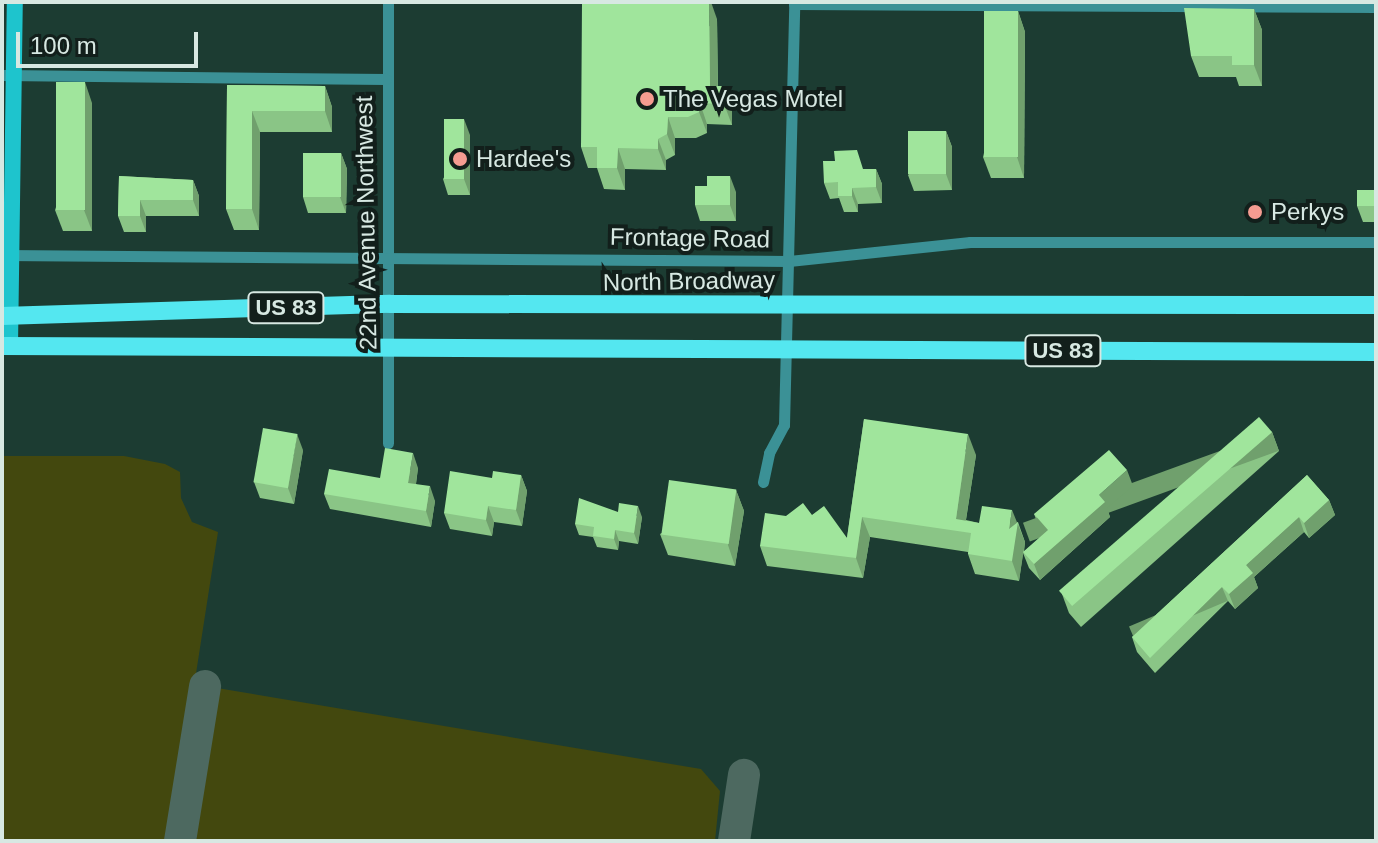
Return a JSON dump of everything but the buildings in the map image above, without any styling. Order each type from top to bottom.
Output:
[{"type":"main road","name":"North Broadway","points":[[6,316],[390,304],[1376,305]]},
{"type":"main road","name":"US 83","points":[[6,346],[1376,352]]},
{"type":"street","points":[[6,346],[8,76],[15,2]]},
{"type":"street","name":"22nd Avenue Northwest","points":[[388,2],[388,443]]},
{"type":"street","points":[[763,482],[769,453],[784,425],[794,3],[1376,7]]},
{"type":"street","points":[[8,76],[386,79]]},
{"type":"street","name":"Frontage Road","points":[[6,255],[789,261],[970,242],[1376,242]]},
{"type":"green space","points":[[2,456],[124,456],[165,464],[180,472],[181,498],[192,522],[218,532],[170,841],[2,841]]},
{"type":"green space","points":[[217,688],[701,769],[720,791],[715,841],[192,841]]},
{"type":"taxiway","points":[[180,841],[205,686]]},
{"type":"taxiway","points":[[734,841],[744,775]]},
{"type":"place","name":"The Vegas Motel","points":[[647,99]]},
{"type":"place","name":"Hardee's","points":[[460,159]]},
{"type":"place","name":"Perkys","points":[[1255,212]]}]
